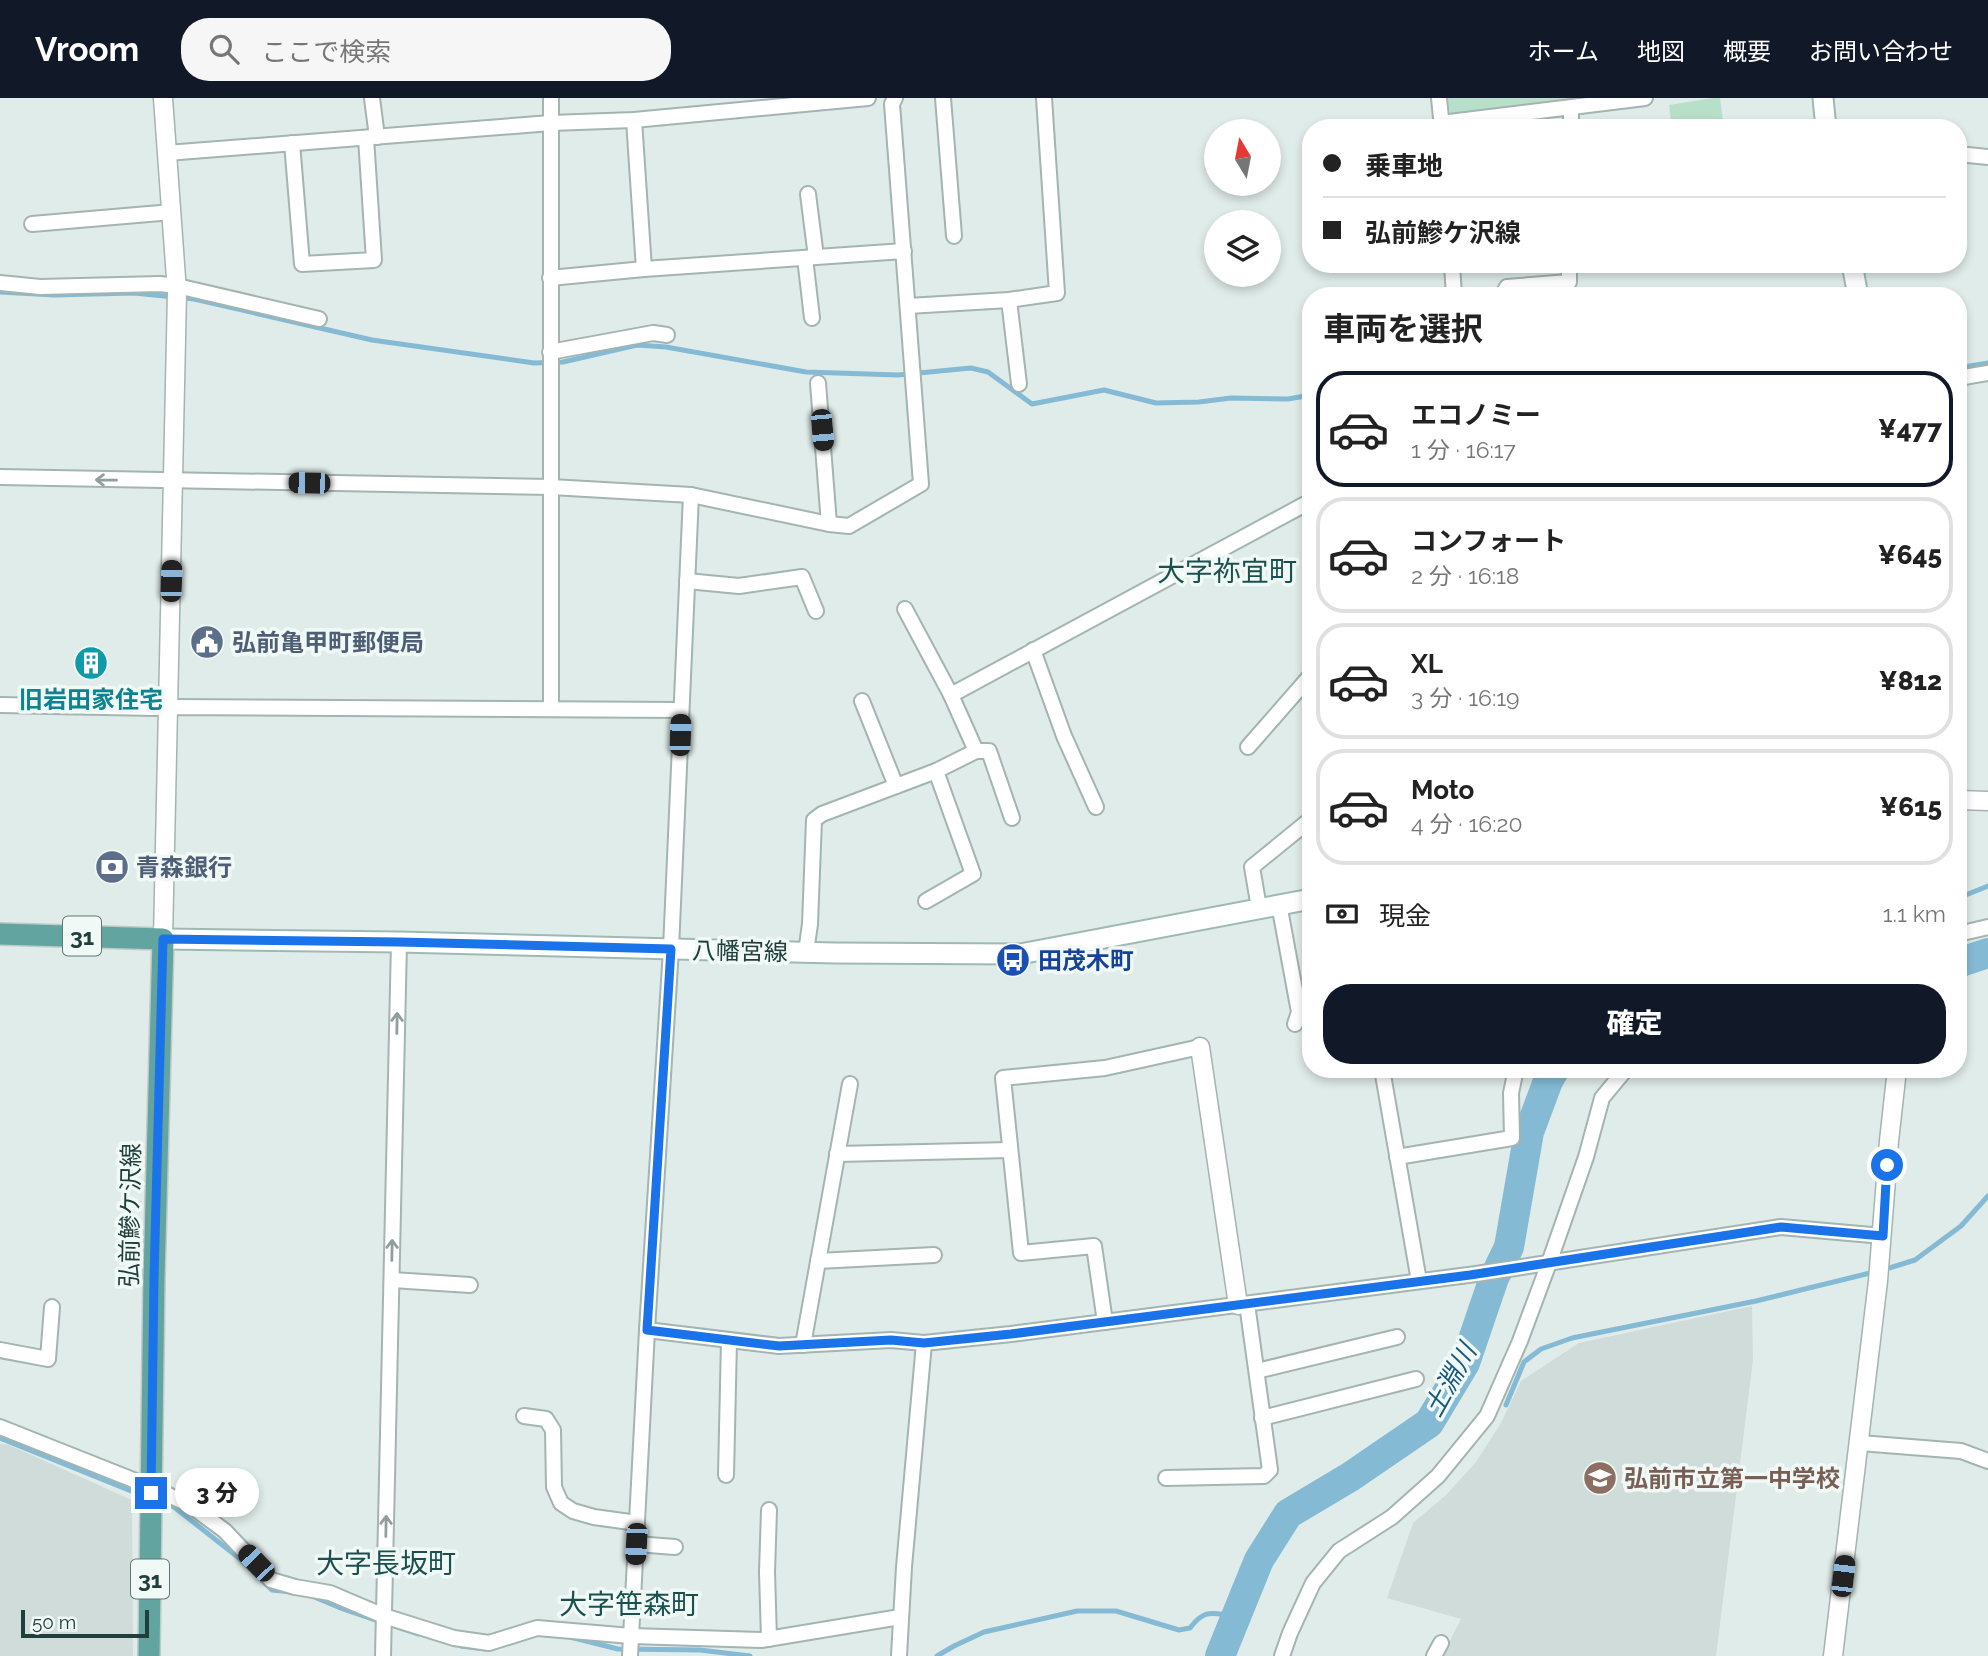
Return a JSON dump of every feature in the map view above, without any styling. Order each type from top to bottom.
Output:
[{"type":"main road","points":[[1823,98],[1825,119]]},
{"type":"main road","name":"八幡宮線","points":[[163,939],[1020,954],[1302,900]]},
{"type":"main road","name":"31","points":[[0,934],[163,939]]},
{"type":"main road","name":"弘前鰺ケ沢線","points":[[149,1656],[154,1278],[163,939]]},
{"type":"street","points":[[163,98],[177,293],[163,939]]},
{"type":"street","points":[[292,143],[302,264],[374,260],[372,98]]},
{"type":"street","points":[[551,98],[551,708]]},
{"type":"street","points":[[167,153],[551,123],[634,120],[795,102],[868,98]]},
{"type":"street","points":[[0,477],[551,487],[691,495],[849,526],[921,484],[892,104],[895,98]]},
{"type":"street","points":[[943,98],[954,236]]},
{"type":"street","points":[[908,306],[1009,300],[1058,293],[1044,98]]},
{"type":"street","points":[[1439,98],[1441,119]]},
{"type":"street","points":[[1487,119],[1644,98]]},
{"type":"street","points":[[1571,119],[1572,108]]},
{"type":"street","points":[[634,120],[644,269]]},
{"type":"street","points":[[1967,156],[1988,157]]},
{"type":"street","points":[[808,194],[811,318]]},
{"type":"street","points":[[32,224],[172,212]]},
{"type":"street","points":[[550,278],[904,251]]},
{"type":"street","points":[[1507,287],[1569,282],[1569,273]]},
{"type":"street","points":[[0,283],[40,287],[160,284],[177,293],[320,319]]},
{"type":"street","points":[[1009,300],[1018,384]]},
{"type":"street","points":[[550,360],[653,333],[667,335]]},
{"type":"street","points":[[1967,376],[1988,373]]},
{"type":"street","points":[[818,383],[830,524]]},
{"type":"street","points":[[631,1645],[671,949],[691,495]]},
{"type":"street","points":[[951,695],[1302,506]]},
{"type":"street","points":[[687,581],[739,586],[802,577],[816,611]]},
{"type":"street","points":[[905,609],[951,695],[976,751]]},
{"type":"street","points":[[1033,650],[1064,736],[1096,807]]},
{"type":"street","points":[[1248,747],[1302,686]]},
{"type":"street","points":[[862,701],[896,786]]},
{"type":"street","points":[[0,705],[681,710]]},
{"type":"street","points":[[806,952],[810,924],[814,820],[822,814],[936,771],[976,751],[989,751],[1012,818]]},
{"type":"street","points":[[926,901],[973,874],[936,771]]},
{"type":"street","points":[[1967,800],[1988,801]]},
{"type":"street","points":[[1259,908],[1252,867],[1302,826]]},
{"type":"street","points":[[1279,904],[1299,1012],[1295,1024]]},
{"type":"street","points":[[1967,932],[1988,927]]},
{"type":"street","points":[[383,1656],[399,942]]},
{"type":"street","points":[[1105,1322],[1094,1246],[1021,1253],[1003,1078],[1105,1068],[1200,1047],[1243,1304],[1257,1371],[1270,1469],[1264,1476],[1166,1478]]},
{"type":"street","points":[[1384,1078],[1419,1281]]},
{"type":"street","points":[[1397,1157],[1512,1138],[1511,1093],[1514,1078]]},
{"type":"street","points":[[1282,1656],[1313,1583],[1339,1551],[1392,1517],[1438,1476],[1487,1416],[1520,1341],[1549,1263],[1586,1157],[1602,1098],[1619,1078]]},
{"type":"street","points":[[1833,1656],[1879,1274],[1896,1078]]},
{"type":"street","points":[[803,1345],[850,1084]]},
{"type":"street","points":[[837,1154],[1010,1150]]},
{"type":"street","points":[[647,1330],[779,1346],[891,1340],[924,1343],[1476,1274],[1781,1227],[1883,1236]]},
{"type":"street","points":[[818,1261],[934,1255]]},
{"type":"street","points":[[392,1280],[471,1286]]},
{"type":"street","points":[[0,1350],[48,1359],[52,1307]]},
{"type":"street","points":[[1257,1371],[1397,1337]]},
{"type":"street","points":[[726,1475],[729,1340]]},
{"type":"street","points":[[899,1656],[900,1617],[924,1343]]},
{"type":"street","points":[[1262,1418],[1416,1379]]},
{"type":"street","points":[[524,1416],[546,1419],[553,1430],[554,1487],[561,1503],[573,1511],[594,1517],[637,1523]]},
{"type":"street","points":[[0,1427],[151,1494],[190,1505],[225,1531],[271,1580],[330,1593],[384,1622],[454,1638],[489,1643],[537,1628],[631,1645],[761,1640],[900,1617]]},
{"type":"street","points":[[1860,1443],[1961,1451],[1988,1461]]},
{"type":"street","points":[[769,1510],[769,1639]]},
{"type":"street","points":[[636,1544],[676,1547]]},
{"type":"shaded area","name":"弘前市立第一中学校","points":[[1752,1306],[1753,1359],[1716,1656],[1442,1656],[1461,1619],[1387,1598],[1413,1523],[1446,1495],[1476,1462],[1501,1423],[1521,1381],[1579,1343]]},
{"type":"shaded area","points":[[0,1444],[9,1445],[132,1500],[133,1656],[0,1656]]},
{"type":"green space","points":[[1448,98],[1581,98],[1450,114]]},
{"type":"green space","points":[[1720,98],[1723,119],[1671,119],[1669,105]]},
{"type":"waterway","points":[[0,292],[54,295],[134,293],[194,299],[372,340],[534,363],[563,362],[637,345],[666,347],[806,372],[898,375],[971,368],[988,372],[1032,404],[1104,390],[1156,403],[1302,397]]},
{"type":"waterway","points":[[1967,366],[1988,363]]},
{"type":"waterway","points":[[1967,894],[1988,886]]},
{"type":"waterway","name":"土淵川","points":[[1967,960],[1988,953]]},
{"type":"waterway","name":"土淵川","points":[[1220,1656],[1259,1560],[1288,1514],[1350,1477],[1429,1423],[1465,1363],[1494,1278],[1509,1247],[1529,1132],[1550,1078]]},
{"type":"waterway","points":[[1883,1270],[1915,1260],[1961,1226],[1988,1196]]},
{"type":"waterway","points":[[1506,1405],[1524,1362],[1541,1349],[1572,1338],[1756,1301],[1874,1272]]},
{"type":"waterway","points":[[0,1438],[146,1497]]},
{"type":"waterway","points":[[156,1500],[174,1507],[239,1558],[272,1590],[292,1592]]},
{"type":"waterway","points":[[312,1596],[381,1622]]},
{"type":"waterway","points":[[937,1656],[984,1632],[1077,1611],[1116,1611],[1179,1630],[1190,1628],[1201,1617],[1210,1613],[1236,1616]]},
{"type":"waterway","points":[[391,1625],[418,1634]]},
{"type":"waterway","points":[[570,1637],[618,1649],[700,1650],[750,1656]]},
{"type":"waterway","points":[[461,1646],[486,1649]]},
{"type":"place","name":"弘前亀甲町郵便局","points":[[207,642]]},
{"type":"place","name":"旧岩田家住宅","points":[[91,663]]},
{"type":"place","name":"青森銀行","points":[[112,867]]},
{"type":"place","name":"田茂木町","points":[[1013,960]]},
{"type":"place","name":"弘前市立第一中学校","points":[[1600,1478]]},
{"type":"district","name":"大字祢宜町","points":[[1227,571]]},
{"type":"district","name":"大字長坂町","points":[[386,1563]]},
{"type":"district","name":"大字笹森町","points":[[629,1604]]},
{"type":"route","points":[[151,1493],[163,939],[671,949],[647,1330],[779,1346],[891,1340],[924,1343],[1470,1275],[1781,1227],[1883,1236],[1887,1165]]}]
